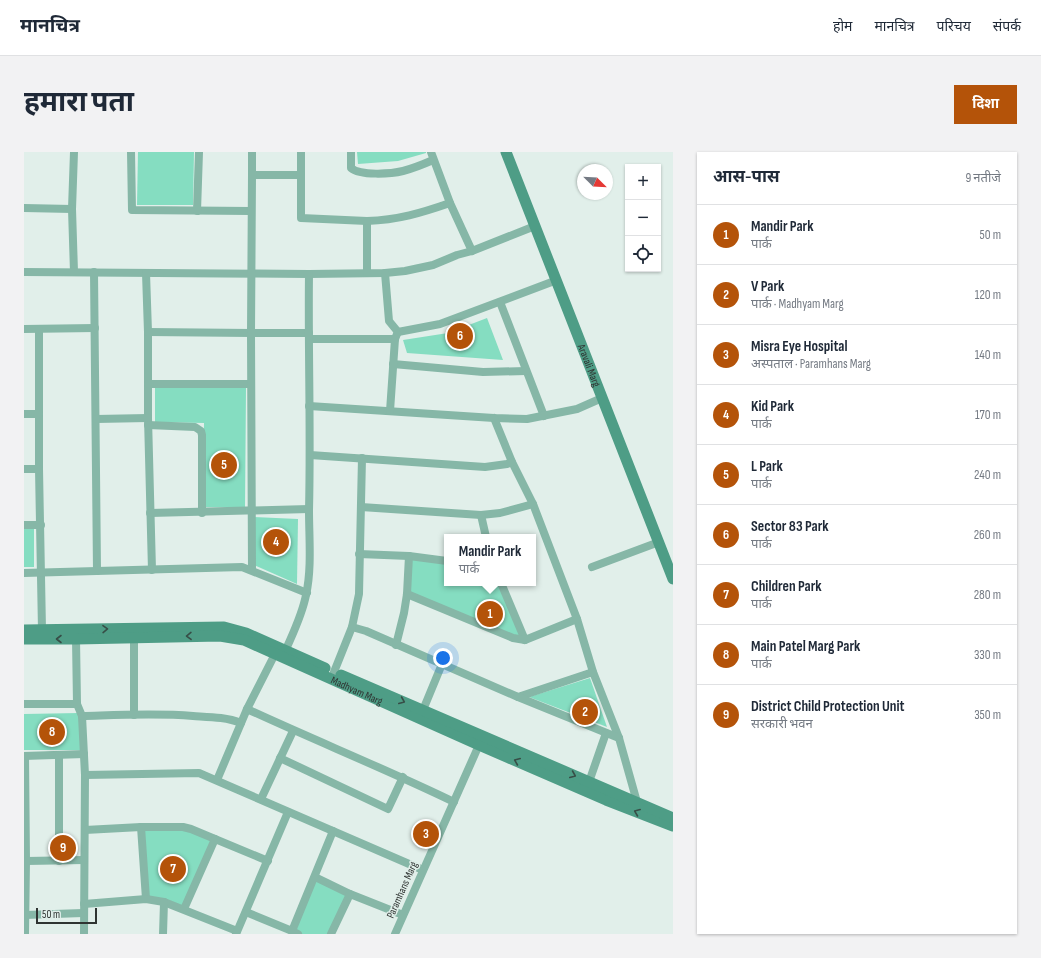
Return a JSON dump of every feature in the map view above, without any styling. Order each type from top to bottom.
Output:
[{"type":"street","points":[[74,152],[72,209],[74,272]]},
{"type":"street","points":[[132,152],[132,210],[251,211]]},
{"type":"street","points":[[197,211],[199,152]]},
{"type":"street","points":[[252,152],[250,273],[252,570]]},
{"type":"street","points":[[300,152],[301,218],[387,221],[409,216],[450,203]]},
{"type":"street","points":[[350,152],[351,168],[354,171],[372,173],[403,171],[432,156],[450,203],[472,251]]},
{"type":"street","name":"Aravali Marg","points":[[506,152],[673,579]]},
{"type":"street","points":[[252,175],[300,175]]},
{"type":"street","points":[[24,208],[72,209]]},
{"type":"street","points":[[367,221],[367,273]]},
{"type":"street","points":[[24,272],[309,274],[385,273],[405,271],[433,265],[535,226]]},
{"type":"street","points":[[94,272],[97,571]]},
{"type":"street","points":[[146,273],[152,570]]},
{"type":"street","points":[[385,273],[389,321],[396,335],[390,411]]},
{"type":"street","points":[[218,780],[247,709],[281,654],[302,612],[307,593],[309,573],[310,455],[309,274]]},
{"type":"street","points":[[148,332],[251,333],[309,336],[396,335],[440,324],[557,280]]},
{"type":"street","points":[[500,302],[544,416]]},
{"type":"street","points":[[24,329],[95,328]]},
{"type":"street","points":[[39,329],[39,469],[42,630]]},
{"type":"street","points":[[393,364],[483,372],[526,371]]},
{"type":"street","points":[[148,384],[251,384]]},
{"type":"street","points":[[310,406],[527,419],[577,409],[602,398]]},
{"type":"street","points":[[24,414],[39,414]]},
{"type":"street","points":[[494,418],[512,462],[533,504],[577,619],[593,672],[619,738],[637,802]]},
{"type":"street","points":[[96,419],[195,427],[201,431],[202,513]]},
{"type":"street","points":[[310,455],[485,467],[512,462]]},
{"type":"street","points":[[334,672],[352,626],[359,594],[362,458]]},
{"type":"street","points":[[24,469],[39,469]]},
{"type":"street","points":[[361,506],[481,515],[533,504]]},
{"type":"street","points":[[150,513],[202,513],[309,509]]},
{"type":"street","points":[[481,515],[485,534]]},
{"type":"street","points":[[24,525],[41,525]]},
{"type":"street","points":[[592,567],[659,542]]},
{"type":"street","points":[[359,554],[409,556],[444,561]]},
{"type":"street","points":[[396,645],[407,594],[409,556]]},
{"type":"street","points":[[24,573],[242,567],[307,593]]},
{"type":"street","points":[[502,586],[525,640]]},
{"type":"street","points":[[407,594],[513,638],[525,640],[577,619]]},
{"type":"street","points":[[352,626],[518,697],[619,738]]},
{"type":"street","name":"Madhyam Marg","points":[[24,630],[224,628],[246,633],[281,654],[479,745],[606,800],[673,826]]},
{"type":"street","name":"Madhyam Marg","points":[[24,639],[220,636],[244,640],[334,672],[673,818]]},
{"type":"street","points":[[134,638],[134,715]]},
{"type":"street","points":[[76,639],[77,704],[82,716],[85,775],[84,934]]},
{"type":"street","points":[[423,710],[442,664]]},
{"type":"street","points":[[518,697],[593,672]]},
{"type":"street","points":[[24,704],[77,704]]},
{"type":"street","points":[[247,709],[293,731],[403,777],[454,802]]},
{"type":"street","points":[[82,716],[172,714],[231,719],[241,723]]},
{"type":"street","points":[[261,799],[293,731]]},
{"type":"street","points":[[589,782],[606,733]]},
{"type":"street","name":"Paramhans Marg","points":[[395,934],[479,745]]},
{"type":"street","points":[[25,934],[25,756],[84,754]]},
{"type":"street","points":[[59,756],[59,861]]},
{"type":"street","points":[[280,758],[388,809],[403,777]]},
{"type":"street","points":[[85,775],[199,772],[423,870]]},
{"type":"street","points":[[84,904],[146,899],[164,902],[237,932],[288,812]]},
{"type":"street","points":[[85,830],[141,827],[183,827],[268,861]]},
{"type":"street","points":[[141,827],[146,899]]},
{"type":"street","points":[[246,912],[295,933],[333,831]]},
{"type":"street","points":[[184,909],[215,839]]},
{"type":"street","points":[[26,861],[84,860]]},
{"type":"street","points":[[315,877],[350,894],[403,915]]},
{"type":"street","points":[[331,934],[350,894]]},
{"type":"street","points":[[163,934],[164,902]]},
{"type":"street","points":[[25,915],[83,913]]},
{"type":"green space","points":[[138,152],[194,152],[193,205],[137,205]]},
{"type":"green space","points":[[357,152],[426,153],[398,161],[358,164]]},
{"type":"green space","points":[[487,318],[503,360],[407,353],[403,340],[448,333]]},
{"type":"green space","points":[[155,388],[246,388],[245,507],[203,507],[204,423],[155,422]]},
{"type":"green space","points":[[254,517],[298,519],[297,584],[254,565]]},
{"type":"green space","points":[[34,528],[34,567],[24,567],[24,529]]},
{"type":"green space","points":[[409,556],[444,561],[444,586],[502,586],[525,640],[407,594]]},
{"type":"green space","points":[[590,678],[607,727],[529,697]]},
{"type":"green space","points":[[79,713],[81,750],[24,750],[24,714]]},
{"type":"green space","points":[[141,827],[183,827],[215,839],[184,909],[146,899]]},
{"type":"green space","points":[[314,880],[350,894],[329,934],[301,934],[293,930]]},
{"type":"place","name":"Sector 83 Park","points":[[460,336]]},
{"type":"place","name":"L Park","points":[[224,465]]},
{"type":"place","name":"Kid Park","points":[[276,542]]},
{"type":"place","name":"Mandir Park","points":[[490,614]]},
{"type":"place","name":"V Park","points":[[585,712]]},
{"type":"place","name":"Main Patel Marg Park","points":[[52,732]]},
{"type":"place","name":"Misra Eye Hospital","points":[[426,834]]},
{"type":"place","name":"District Child Protection Unit","points":[[63,848]]},
{"type":"place","name":"Children Park","points":[[173,869]]}]
